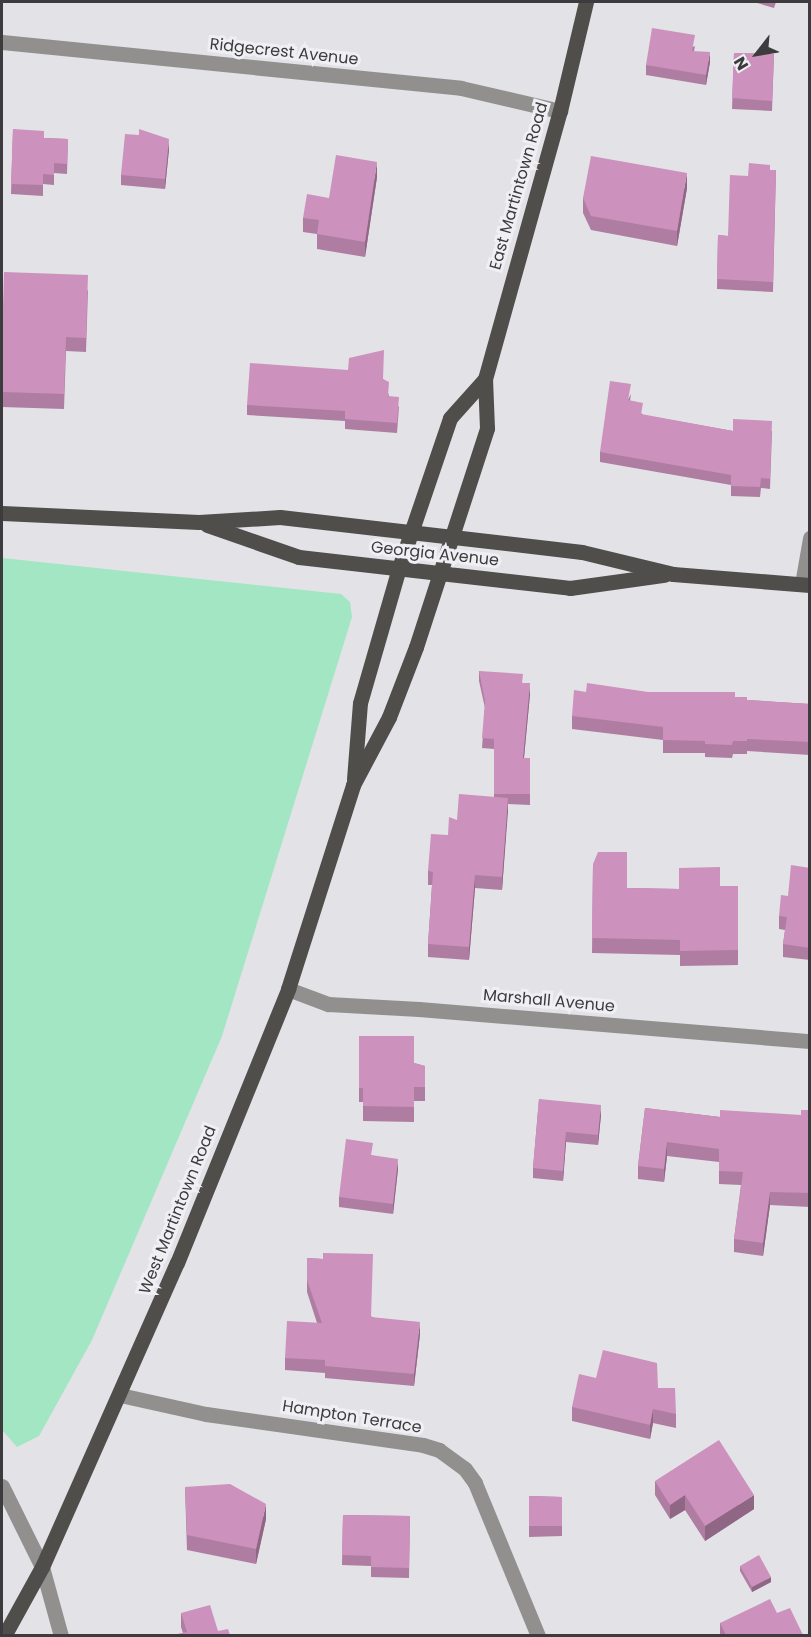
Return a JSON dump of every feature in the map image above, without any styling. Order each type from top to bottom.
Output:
[{"type":"main road","name":"East Martintown Road","points":[[440,573],[487,429],[485,379],[560,111],[586,2]]},
{"type":"main road","name":"East Martintown Road","points":[[412,532],[450,418],[485,379]]},
{"type":"main road","name":"Georgia Avenue","points":[[2,513],[199,522],[280,517],[582,552],[673,574],[806,584]]},
{"type":"main road","name":"Georgia Avenue","points":[[199,522],[298,557],[570,588],[673,574]]},
{"type":"main road","name":"West Martintown Road","points":[[353,785],[360,703],[399,568],[412,532]]},
{"type":"main road","name":"West Martintown Road","points":[[4,1635],[42,1567],[177,1263],[288,989],[353,785],[390,717],[440,573]]},
{"type":"street","name":"Ridgecrest Avenue","points":[[2,42],[461,88],[560,111]]},
{"type":"street","points":[[806,584],[810,538]]},
{"type":"street","name":"Marshall Avenue","points":[[288,989],[328,1004],[419,1008],[810,1041]]},
{"type":"street","name":"Hampton Terrace","points":[[120,1395],[206,1414],[439,1450],[465,1469],[475,1483],[538,1635]]},
{"type":"street","points":[[2,1486],[42,1567],[61,1635]]},
{"type":"green space","points":[[2,558],[341,594],[350,602],[352,617],[222,1036],[92,1340],[39,1436],[17,1447],[2,1430]]},
{"type":"building","points":[[652,28],[695,35],[692,51],[710,52],[706,75],[646,65]]},
{"type":"building","points":[[734,53],[774,54],[772,101],[732,98]]},
{"type":"building","points":[[13,129],[44,131],[44,138],[68,139],[67,164],[54,163],[54,175],[43,174],[43,185],[11,184]]},
{"type":"building","points":[[139,129],[169,139],[165,179],[121,175],[125,134],[139,135]]},
{"type":"building","points":[[336,155],[377,162],[365,242],[317,234],[319,220],[303,218],[307,194],[329,198]]},
{"type":"building","points":[[591,156],[687,173],[677,231],[591,216],[583,198]]},
{"type":"building","points":[[749,163],[770,165],[770,170],[776,170],[773,282],[717,279],[718,235],[728,236],[730,175],[748,176]]},
{"type":"building","points":[[4,272],[88,275],[86,338],[66,337],[64,394],[2,392]]},
{"type":"building","points":[[384,350],[383,379],[389,382],[388,396],[399,397],[397,423],[345,419],[345,411],[247,405],[250,363],[348,370],[349,358]]},
{"type":"building","points":[[610,381],[631,384],[628,400],[643,403],[641,414],[733,431],[733,419],[772,421],[770,479],[761,478],[760,487],[731,486],[731,475],[600,452]]},
{"type":"building","points":[[479,671],[523,674],[522,683],[530,683],[523,758],[530,758],[530,794],[494,794],[494,739],[482,738],[485,701]]},
{"type":"building","points":[[587,683],[648,692],[735,692],[735,697],[747,697],[747,700],[810,704],[810,742],[747,739],[747,741],[733,741],[732,745],[705,744],[705,741],[663,740],[663,727],[572,716],[574,690],[586,692]]},
{"type":"building","points":[[459,794],[508,798],[502,877],[475,875],[469,947],[428,944],[433,872],[428,871],[431,834],[448,835],[449,817],[457,820]]},
{"type":"building","points":[[598,852],[627,852],[627,888],[679,889],[679,868],[720,867],[720,886],[738,886],[738,950],[680,951],[680,940],[592,938],[593,864]]},
{"type":"building","points":[[791,865],[810,868],[810,948],[783,944],[787,917],[779,916],[781,895],[788,896]]},
{"type":"building","points":[[359,1036],[414,1036],[414,1063],[425,1066],[425,1087],[414,1087],[414,1107],[363,1106],[363,1088],[359,1088]]},
{"type":"building","points":[[539,1099],[601,1105],[598,1135],[566,1132],[563,1171],[533,1168]]},
{"type":"building","points":[[645,1108],[720,1117],[720,1110],[801,1115],[801,1110],[810,1110],[810,1193],[770,1192],[763,1243],[734,1239],[743,1172],[719,1171],[719,1149],[667,1142],[664,1169],[638,1166]]},
{"type":"building","points":[[346,1139],[373,1143],[371,1155],[398,1159],[393,1204],[339,1197]]},
{"type":"building","points":[[323,1253],[373,1254],[371,1317],[420,1322],[414,1374],[325,1366],[325,1360],[285,1358],[287,1321],[322,1323],[307,1280],[307,1258],[323,1259]]},
{"type":"building","points":[[603,1350],[657,1363],[658,1388],[675,1388],[676,1414],[653,1409],[650,1425],[572,1407],[579,1374],[596,1378]]},
{"type":"building","points":[[719,1440],[754,1495],[705,1526],[685,1495],[670,1505],[655,1481]]},
{"type":"building","points":[[230,1484],[266,1504],[256,1549],[187,1535],[185,1487]]},
{"type":"building","points":[[529,1496],[562,1497],[562,1526],[529,1526]]},
{"type":"building","points":[[343,1515],[410,1516],[409,1568],[371,1567],[371,1556],[342,1555]]},
{"type":"building","points":[[759,1555],[771,1577],[752,1587],[740,1566]]},
{"type":"building","points":[[770,1599],[777,1613],[790,1608],[803,1635],[726,1635],[720,1623]]},
{"type":"building","points":[[210,1605],[218,1631],[228,1629],[230,1635],[172,1635],[187,1632],[181,1613]]}]
